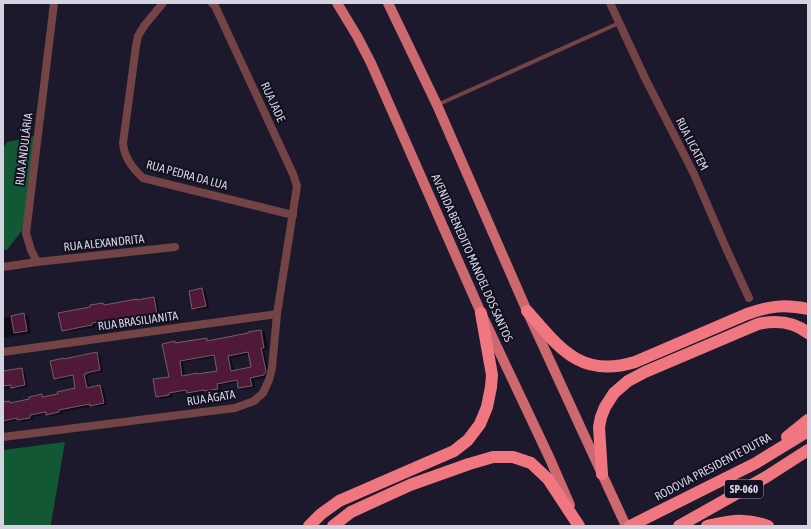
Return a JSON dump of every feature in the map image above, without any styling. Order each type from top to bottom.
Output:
[{"type":"highway","points":[[527,311],[569,355],[587,364],[606,367],[621,366],[635,362],[762,309],[787,306],[808,309]]},
{"type":"highway","points":[[309,526],[320,514],[339,501],[454,451],[468,440],[480,424],[487,407],[491,387],[492,374],[481,313]]},
{"type":"highway","points":[[602,474],[599,427],[601,417],[605,407],[614,393],[628,381],[645,372],[758,324],[774,321],[782,322],[798,327],[808,333]]},
{"type":"highway","points":[[756,463],[808,420]]},
{"type":"highway","name":"RODOVIA PRESIDENTE DUTRA","points":[[630,526],[756,463],[808,431]]},
{"type":"highway","name":"SP-060","points":[[679,526],[766,478],[808,450]]},
{"type":"highway","points":[[333,526],[351,512],[410,485],[493,457],[514,457],[531,463],[548,479],[579,526]]},
{"type":"highway","points":[[707,526],[738,520],[758,522],[768,526]]},
{"type":"main road","name":"AVENIDA BENEDITO MANOEL DOS SANTOS","points":[[337,3],[371,63],[481,313],[550,459],[579,526]]},
{"type":"main road","points":[[388,3],[437,105],[527,311],[626,526]]},
{"type":"street","name":"RUA ANDULÁRIA","points":[[37,262],[31,250],[26,233],[54,3]]},
{"type":"street","name":"RUA PEDRA DA LUA","points":[[163,3],[144,26],[138,36],[123,143],[130,162],[137,173],[143,178],[293,215]]},
{"type":"street","name":"RUA JADE","points":[[212,3],[215,6],[293,174],[297,186],[293,215]]},
{"type":"street","name":"RUA LICATEM","points":[[610,3],[645,78],[694,174],[749,298]]},
{"type":"street","name":"RUA ÁGATA","points":[[3,437],[235,408],[254,401],[263,393],[269,380],[272,368],[277,314],[293,215]]},
{"type":"street","name":"RUA ALEXANDRITA","points":[[37,262],[175,247]]},
{"type":"street","points":[[3,267],[37,262]]},
{"type":"street","name":"RUA BRASILIANITA","points":[[3,352],[277,314]]},
{"type":"lane","points":[[437,105],[619,23]]},
{"type":"green space","points":[[35,136],[23,229],[7,250],[3,250],[3,149],[7,142]]},
{"type":"green space","points":[[65,442],[50,526],[3,526],[3,450]]},
{"type":"building","points":[[202,288],[206,306],[192,309],[189,291]]},
{"type":"building","points":[[154,297],[157,314],[110,323],[110,320],[92,323],[92,325],[62,331],[58,313],[90,307],[90,305],[103,303],[104,305]]},
{"type":"building","points":[[24,313],[27,331],[14,333],[11,316]]},
{"type":"building","points":[[261,330],[264,348],[261,348],[266,371],[264,375],[250,378],[252,386],[238,388],[237,380],[217,384],[218,389],[187,393],[186,390],[156,397],[153,379],[169,377],[162,344],[175,341],[175,343],[207,338],[207,341]],"holes":[[[248,352],[251,367],[231,371],[228,356]],[[214,355],[217,371],[182,376],[180,361]]]},
{"type":"building","points":[[97,352],[100,370],[84,374],[87,388],[100,385],[104,403],[59,410],[59,412],[46,415],[46,412],[30,415],[30,418],[17,420],[17,418],[3,421],[3,402],[9,401],[10,403],[29,399],[29,397],[42,394],[42,397],[58,394],[57,392],[75,388],[73,375],[54,379],[50,361]]},
{"type":"building","points":[[22,368],[25,385],[11,388],[11,385],[3,386],[3,371]]}]
